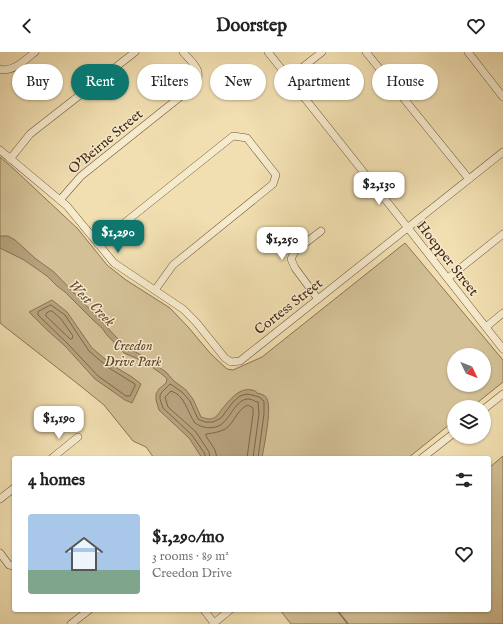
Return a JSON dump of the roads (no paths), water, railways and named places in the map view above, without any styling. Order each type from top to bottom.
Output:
[{"type":"street","points":[[0,69],[4,70],[16,67],[35,52]]},
{"type":"street","points":[[10,159],[30,134],[135,52]]},
{"type":"street","name":"O'Beirne Street","points":[[60,200],[80,176],[195,85],[199,78],[198,70],[183,52]]},
{"type":"street","name":"Hoepper Street","points":[[268,52],[278,64]]},
{"type":"street","points":[[307,64],[322,52]]},
{"type":"street","points":[[366,52],[469,179]]},
{"type":"street","points":[[468,52],[503,97]]},
{"type":"street","name":"Hoepper Street","points":[[306,100],[503,349]]},
{"type":"street","points":[[0,150],[67,206],[98,244],[114,263],[155,290],[173,265],[273,184],[276,175],[247,138],[233,136],[98,244]]},
{"type":"street","name":"Cortess Street","points":[[155,290],[183,309],[196,322],[225,358],[231,362],[240,361],[503,152]]},
{"type":"street","points":[[318,299],[295,268],[291,259],[295,251],[320,231]]},
{"type":"street","points":[[448,278],[503,234]]},
{"type":"street","points":[[486,327],[503,313]]},
{"type":"street","points":[[491,403],[503,394]]},
{"type":"street","points":[[54,456],[78,437]]},
{"type":"street","points":[[425,456],[447,438]]},
{"type":"street","points":[[0,499],[12,490]]},
{"type":"street","points":[[0,553],[9,564],[12,565]]},
{"type":"street","points":[[71,624],[86,612]]},
{"type":"street","points":[[205,612],[213,624],[228,612]]},
{"type":"water","points":[[0,236],[8,236],[54,272],[116,337],[129,348],[166,372],[174,381],[186,390],[193,399],[201,417],[209,419],[214,418],[236,394],[245,390],[255,391],[266,397],[269,411],[262,456],[201,456],[189,438],[159,410],[156,394],[166,383],[167,379],[145,362],[124,353],[102,328],[47,276],[24,260],[0,248]]},
{"type":"water","points":[[52,300],[67,312],[92,348],[112,365],[141,384],[132,403],[125,400],[95,379],[65,346],[29,312]]},
{"type":"waterway","name":"West Creek","points":[[339,612],[348,624]]},
{"type":"park label","name":"Creedon Drive Park","points":[[133,354]]}]
